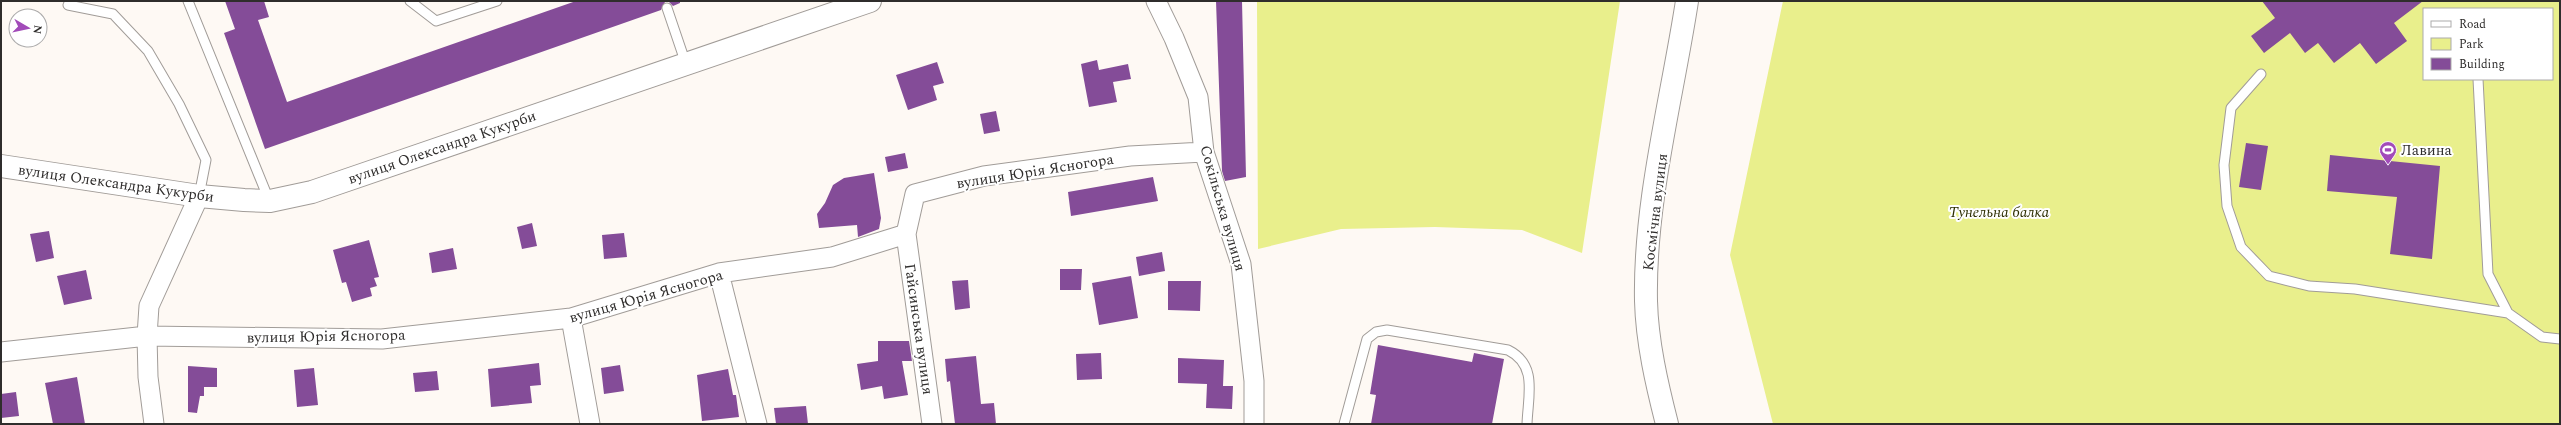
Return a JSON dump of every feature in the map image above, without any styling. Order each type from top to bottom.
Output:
[{"type":"street","name":"вулиця Олександра Кукурби","points":[[1,166],[199,196],[270,201],[312,192],[870,1]]},
{"type":"street","name":"Сокільська вулиця","points":[[1156,1],[1174,38],[1198,97],[1204,152],[1241,264],[1254,380],[1254,424]]},
{"type":"street","name":"Космічна вулиця","points":[[1667,424],[1649,335],[1646,302],[1647,268],[1656,186],[1687,1]]},
{"type":"street","name":"вулиця Юрія Ясногора","points":[[1,352],[147,336],[382,339],[571,318],[719,273],[832,257],[906,234],[915,194],[984,176],[1130,156],[1204,152]]},
{"type":"street","points":[[154,424],[148,377],[147,336],[149,306],[199,196]]},
{"type":"street","name":"Гайсинська вулиця","points":[[906,234],[932,424]]},
{"type":"street","points":[[719,273],[758,424]]},
{"type":"street","points":[[571,318],[590,424]]},
{"type":"lane","points":[[188,1],[270,201]]},
{"type":"lane","points":[[410,1],[436,21],[497,1]]},
{"type":"lane","points":[[68,5],[113,14],[148,52],[179,104],[206,160],[199,196]]},
{"type":"lane","points":[[667,8],[686,64]]},
{"type":"lane","points":[[2261,74],[2232,108],[2224,165],[2227,206],[2241,247],[2269,276],[2309,286],[2355,289],[2508,313],[2542,337],[2560,339]]},
{"type":"lane","points":[[2478,80],[2488,274],[2508,313]]},
{"type":"lane","points":[[1344,424],[1367,339],[1376,332],[1386,330],[1508,350],[1520,356],[1527,366],[1527,424]]},
{"type":"green space","points":[[1257,1],[1620,1],[1582,253],[1522,230],[1435,227],[1341,229],[1258,249]]},
{"type":"green space","name":"Тунельна балка","points":[[1783,1],[2560,1],[2560,424],[1773,424],[1730,255]]},
{"type":"building","points":[[225,1],[264,1],[269,17],[258,20],[287,102],[576,1],[680,1],[680,3],[673,6],[669,2],[665,2],[661,10],[265,149],[224,33],[235,29]]},
{"type":"building","points":[[1216,1],[1242,1],[1246,177],[1225,181],[1222,171]]},
{"type":"building","points":[[2262,1],[2423,1],[2394,23],[2407,41],[2376,64],[2360,43],[2334,63],[2318,43],[2305,53],[2290,33],[2264,53],[2251,36],[2275,18]]},
{"type":"building","points":[[1097,60],[1099,70],[1128,64],[1131,79],[1113,82],[1117,102],[1089,107],[1081,64]]},
{"type":"building","points":[[937,62],[944,83],[933,86],[937,100],[908,110],[896,75]]},
{"type":"building","points":[[996,111],[1000,131],[984,134],[980,114]]},
{"type":"building","points":[[2246,143],[2268,146],[2261,190],[2239,187]]},
{"type":"building","points":[[905,153],[908,168],[888,172],[885,157]]},
{"type":"building","points":[[2330,155],[2440,166],[2432,259],[2390,254],[2397,197],[2327,191]]},
{"type":"building","points":[[874,173],[881,218],[879,229],[858,237],[857,225],[819,228],[817,214],[825,203],[833,185],[844,178]]},
{"type":"building","points":[[1153,177],[1158,201],[1071,216],[1068,192]]},
{"type":"building","points":[[532,223],[537,246],[522,249],[517,227]]},
{"type":"building","points":[[49,231],[54,258],[36,262],[30,234]]},
{"type":"building","points":[[624,233],[627,257],[604,259],[602,235]]},
{"type":"building","points":[[369,240],[379,277],[374,278],[377,286],[370,288],[372,296],[352,302],[346,282],[342,283],[333,250]]},
{"type":"building","points":[[453,248],[457,269],[432,273],[429,253]]},
{"type":"building","points":[[1162,252],[1165,271],[1139,276],[1136,257]]},
{"type":"building","points":[[1060,269],[1082,269],[1081,290],[1060,290]]},
{"type":"building","points":[[86,270],[92,299],[64,305],[57,276]]},
{"type":"building","points":[[1131,276],[1138,318],[1099,325],[1092,283]]},
{"type":"building","points":[[968,280],[970,308],[955,310],[952,281]]},
{"type":"building","points":[[1168,281],[1201,281],[1200,311],[1168,310]]},
{"type":"building","points":[[878,341],[909,341],[912,361],[902,361],[908,395],[884,399],[882,386],[861,390],[857,364],[878,361]]},
{"type":"building","points":[[1378,345],[1472,362],[1474,353],[1504,359],[1492,424],[1371,424],[1376,395],[1370,394]]},
{"type":"building","points":[[1101,353],[1102,379],[1077,380],[1076,354]]},
{"type":"building","points":[[976,356],[981,404],[994,403],[996,424],[955,424],[950,381],[947,382],[945,359]]},
{"type":"building","points":[[1178,358],[1224,360],[1223,386],[1233,386],[1232,409],[1206,408],[1207,384],[1178,383]]},
{"type":"building","points":[[539,363],[541,385],[530,386],[532,403],[491,407],[488,369]]},
{"type":"building","points":[[620,365],[624,391],[604,394],[601,368]]},
{"type":"building","points":[[188,366],[217,368],[217,387],[204,387],[204,396],[200,396],[197,413],[188,412]]},
{"type":"building","points":[[314,368],[318,405],[297,407],[294,370]]},
{"type":"building","points":[[728,369],[733,395],[736,395],[739,417],[702,421],[697,375]]},
{"type":"building","points":[[437,371],[439,390],[415,392],[413,373]]},
{"type":"building","points":[[77,377],[85,424],[53,424],[45,383]]},
{"type":"building","points":[[16,392],[19,416],[1,418],[1,394]]},
{"type":"building","points":[[806,406],[808,424],[776,424],[774,408]]},
{"type":"place","name":"Лавина","points":[[2388,165]]}]
